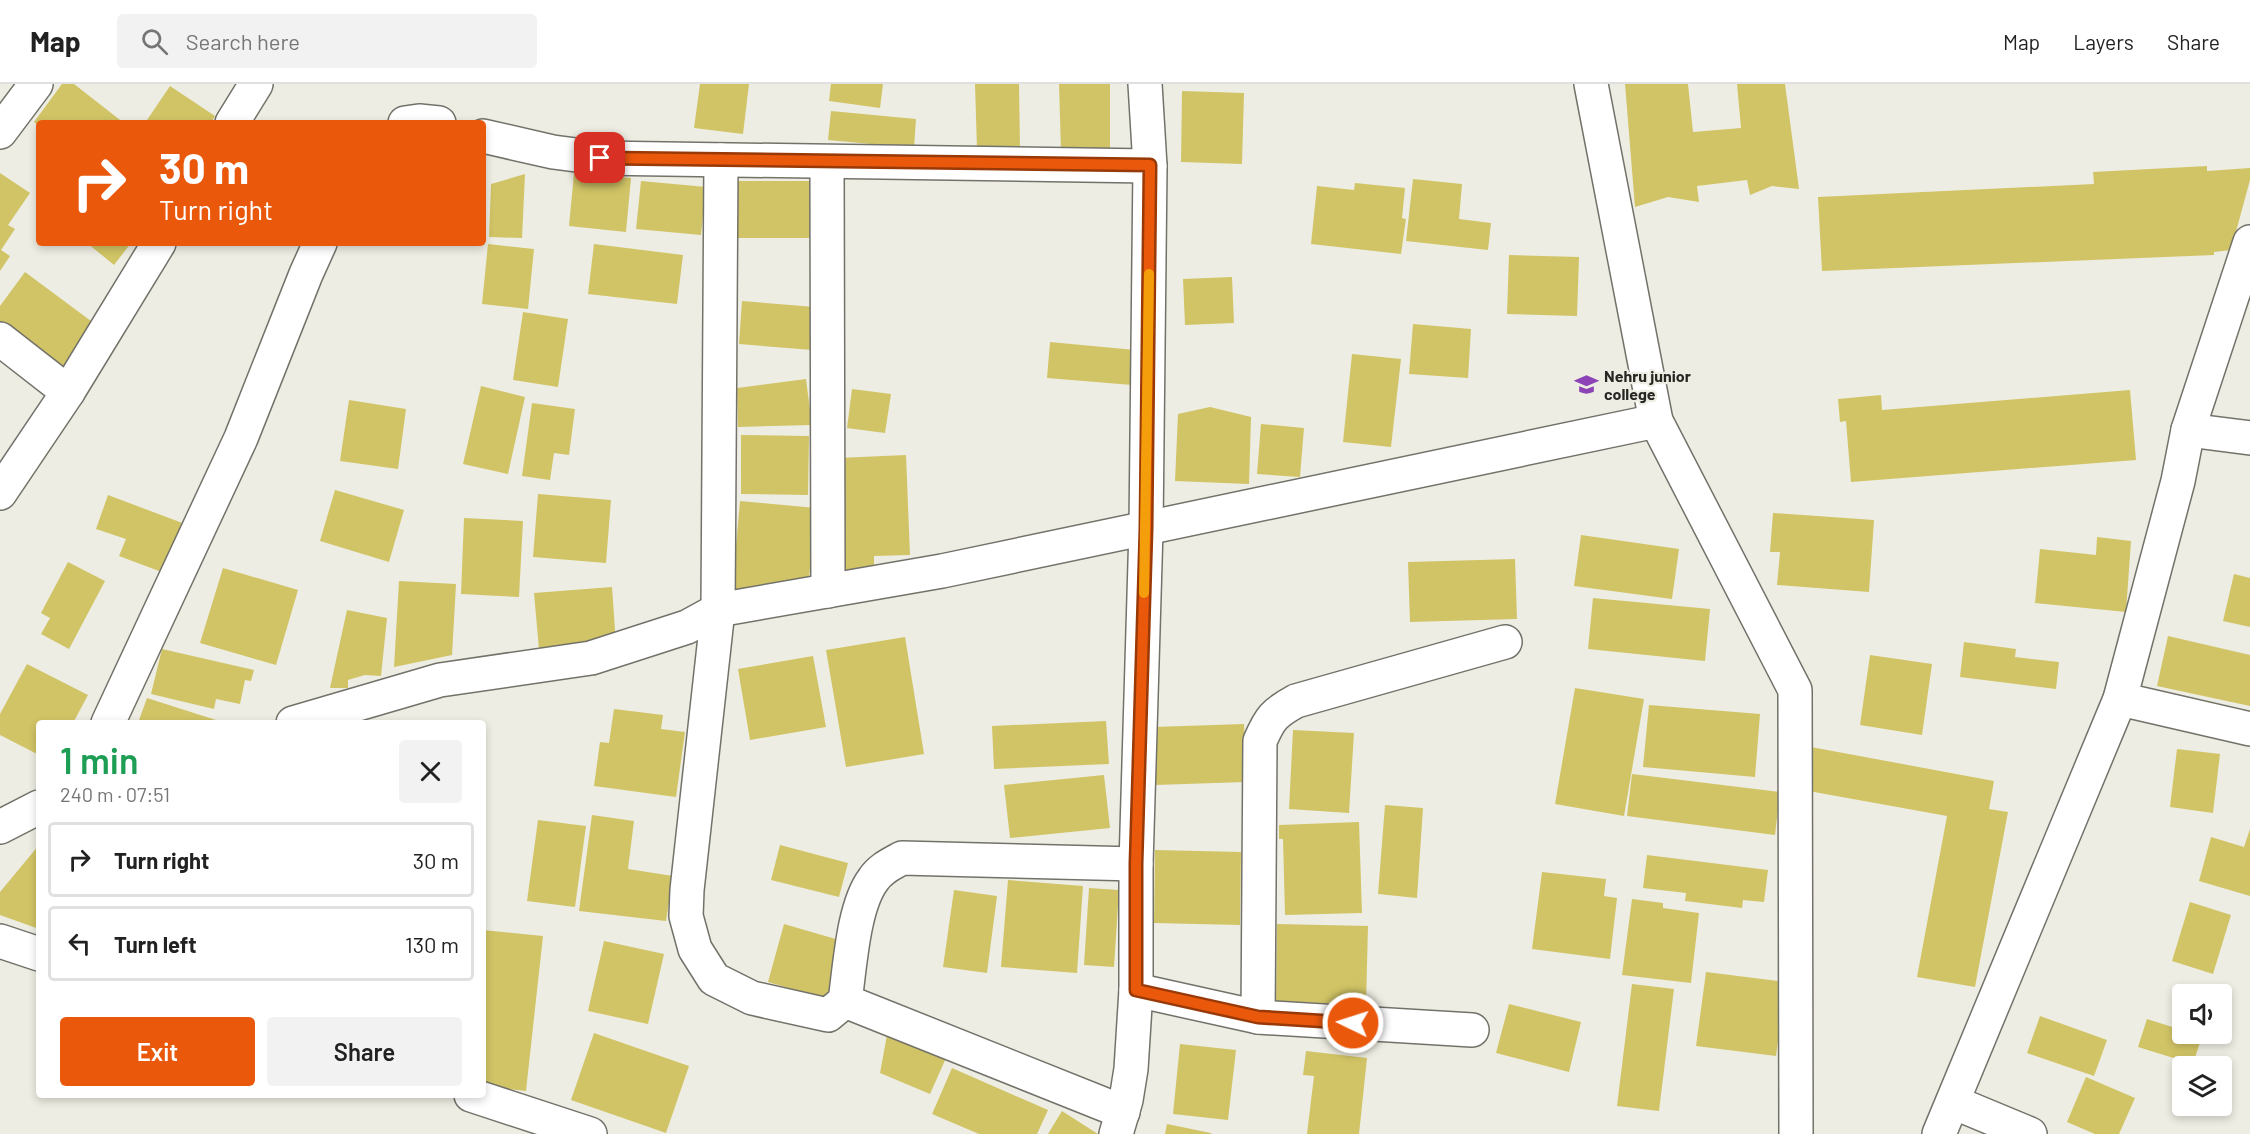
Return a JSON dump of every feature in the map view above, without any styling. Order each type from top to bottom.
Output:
[{"type":"street","points":[[0,132],[36,84]]},
{"type":"street","points":[[234,120],[256,84]]},
{"type":"street","points":[[845,1001],[1120,1123],[1131,1069],[1136,990],[1136,864],[1146,529],[1150,165],[1145,84]]},
{"type":"street","points":[[1591,84],[1656,421],[1795,690],[1796,1134]]},
{"type":"street","points":[[486,137],[554,152],[600,158],[1150,165]]},
{"type":"street","points":[[721,160],[718,610],[687,890],[686,916],[695,949],[714,979],[752,998],[828,1015],[845,1001],[860,903],[873,880],[886,866],[902,858],[1136,864]]},
{"type":"street","points":[[827,162],[828,591]]},
{"type":"street","points":[[1939,1134],[2120,699],[2178,481],[2188,430],[2250,242]]},
{"type":"street","points":[[0,493],[68,392],[157,246]]},
{"type":"street","points":[[109,720],[241,438],[319,246]]},
{"type":"street","points":[[0,339],[68,392]]},
{"type":"street","points":[[303,720],[440,680],[591,658],[687,627],[718,610],[942,571],[1656,421]]},
{"type":"street","points":[[2188,430],[2250,438]]},
{"type":"street","points":[[1258,1017],[1260,741],[1267,724],[1277,711],[1296,701],[1505,642]]},
{"type":"street","points":[[2120,699],[2250,729]]},
{"type":"street","points":[[0,827],[36,809]]},
{"type":"street","points":[[0,941],[36,953]]},
{"type":"street","points":[[1136,990],[1258,1017],[1472,1030]]},
{"type":"street","points":[[480,1098],[590,1134]]},
{"type":"street","points":[[1953,1102],[2030,1134]]},
{"type":"building","points":[[62,84],[74,84],[120,120],[36,120],[36,124],[34,122]]},
{"type":"building","points":[[700,84],[749,84],[743,134],[694,128]]},
{"type":"building","points":[[831,84],[883,84],[880,108],[829,101]]},
{"type":"building","points":[[975,84],[1019,84],[1020,149],[977,150]]},
{"type":"building","points":[[1059,84],[1110,84],[1110,150],[1061,151]]},
{"type":"building","points":[[1625,84],[1688,84],[1693,132],[1741,128],[1737,84],[1785,84],[1799,189],[1772,186],[1750,195],[1747,180],[1697,186],[1699,202],[1668,197],[1635,207]]},
{"type":"building","points":[[170,86],[215,116],[213,120],[147,120]]},
{"type":"building","points":[[1182,91],[1244,93],[1242,164],[1181,162]]},
{"type":"building","points":[[831,111],[916,119],[914,148],[828,140]]},
{"type":"building","points":[[2207,166],[2207,171],[2250,168],[2250,180],[2231,250],[2214,252],[2214,255],[1822,271],[1818,197],[2094,184],[2093,172]]},
{"type":"building","points":[[0,173],[30,193],[8,225],[15,229],[1,250],[10,256],[0,271]]},
{"type":"building","points":[[574,173],[631,178],[626,232],[569,226]]},
{"type":"building","points":[[525,174],[522,238],[489,237],[491,184]]},
{"type":"building","points":[[1413,179],[1462,184],[1459,219],[1491,223],[1488,250],[1406,241]]},
{"type":"building","points":[[641,181],[706,187],[701,235],[636,229]]},
{"type":"building","points":[[734,181],[814,181],[814,238],[734,238]]},
{"type":"building","points":[[1355,183],[1405,188],[1402,218],[1406,219],[1401,254],[1311,244],[1317,186],[1354,190]]},
{"type":"building","points":[[488,244],[534,249],[528,309],[482,304]]},
{"type":"building","points":[[594,244],[683,255],[677,304],[588,294]]},
{"type":"building","points":[[91,246],[129,246],[114,265]]},
{"type":"building","points":[[1509,255],[1579,257],[1577,316],[1507,314]]},
{"type":"building","points":[[25,272],[95,324],[60,370],[0,326],[0,306]]},
{"type":"building","points":[[1232,277],[1234,323],[1185,325],[1183,279]]},
{"type":"building","points":[[742,301],[815,307],[812,350],[739,344]]},
{"type":"building","points":[[523,312],[568,319],[558,387],[513,380]]},
{"type":"building","points":[[1413,324],[1471,329],[1468,378],[1409,374]]},
{"type":"building","points":[[1050,342],[1135,350],[1132,385],[1047,378]]},
{"type":"building","points":[[1352,354],[1401,359],[1391,447],[1343,442]]},
{"type":"building","points":[[806,379],[812,425],[738,427],[737,388]]},
{"type":"building","points":[[481,386],[525,397],[508,474],[463,464]]},
{"type":"building","points":[[852,389],[891,394],[885,433],[847,428]]},
{"type":"building","points":[[2130,390],[2136,460],[1851,482],[1846,421],[1840,422],[1838,399],[1881,395],[1882,410]]},
{"type":"building","points":[[349,400],[406,409],[398,469],[340,461]]},
{"type":"building","points":[[532,403],[575,409],[569,455],[554,453],[550,480],[522,476]]},
{"type":"building","points":[[1210,407],[1251,417],[1249,484],[1175,481],[1178,414]]},
{"type":"building","points":[[1261,424],[1304,428],[1300,477],[1257,474]]},
{"type":"building","points":[[741,435],[809,436],[808,495],[741,494]]},
{"type":"building","points":[[906,455],[910,555],[874,556],[874,571],[844,572],[838,458]]},
{"type":"building","points":[[335,490],[404,510],[389,562],[320,541]]},
{"type":"building","points":[[538,494],[611,500],[606,563],[533,557]]},
{"type":"building","points":[[108,495],[185,524],[167,574],[119,556],[126,539],[96,529]]},
{"type":"building","points":[[740,501],[816,508],[808,588],[731,601]]},
{"type":"building","points":[[1773,513],[1874,520],[1869,592],[1777,585],[1780,552],[1770,552]]},
{"type":"building","points":[[464,518],[523,521],[519,597],[461,594]]},
{"type":"building","points":[[1581,535],[1679,549],[1672,599],[1574,586]]},
{"type":"building","points":[[2097,537],[2131,541],[2126,612],[2035,603],[2040,549],[2096,555]]},
{"type":"building","points":[[1515,559],[1517,619],[1410,622],[1408,562]]},
{"type":"building","points":[[68,562],[105,581],[69,649],[41,634],[50,618],[41,613]]},
{"type":"building","points":[[223,568],[298,590],[276,665],[200,643]]},
{"type":"building","points":[[2234,574],[2250,578],[2250,627],[2223,621]]},
{"type":"building","points":[[399,581],[456,584],[452,655],[394,667]]},
{"type":"building","points":[[612,587],[616,644],[539,650],[534,593]]},
{"type":"building","points":[[1593,598],[1710,609],[1705,661],[1588,649]]},
{"type":"building","points":[[347,610],[387,618],[381,676],[365,675],[348,680],[348,688],[330,688]]},
{"type":"building","points":[[2168,636],[2250,655],[2250,706],[2157,686]]},
{"type":"building","points":[[905,637],[924,754],[846,767],[826,650]]},
{"type":"building","points":[[1964,642],[2016,649],[2015,657],[2059,662],[2056,689],[1960,677]]},
{"type":"building","points":[[162,649],[254,670],[251,681],[245,680],[240,704],[216,699],[214,709],[151,694]]},
{"type":"building","points":[[1870,655],[1932,664],[1922,735],[1860,725]]},
{"type":"building","points":[[813,656],[826,727],[750,740],[738,669]]},
{"type":"building","points":[[27,664],[88,695],[75,720],[36,720],[36,753],[0,735],[0,714]]},
{"type":"building","points":[[1575,688],[1644,699],[1624,816],[1555,804]]},
{"type":"building","points":[[147,698],[216,720],[139,720]]},
{"type":"building","points":[[1649,705],[1760,714],[1755,777],[1643,767]]},
{"type":"building","points":[[614,709],[663,715],[661,729],[685,732],[676,797],[594,786],[600,742],[609,743]]},
{"type":"building","points":[[1106,721],[1109,764],[994,769],[992,726]]},
{"type":"building","points":[[1244,724],[1246,782],[1155,785],[1153,727]]},
{"type":"building","points":[[1293,730],[1354,733],[1349,813],[1289,809]]},
{"type":"building","points":[[1811,747],[1994,781],[1989,809],[2008,812],[1975,987],[1917,977],[1947,816],[1803,790]]},
{"type":"building","points":[[2177,749],[2220,754],[2213,813],[2170,807]]},
{"type":"building","points":[[1632,774],[1780,792],[1775,835],[1627,816]]},
{"type":"building","points":[[1104,775],[1110,828],[1010,838],[1004,785]]},
{"type":"building","points":[[1385,805],[1423,808],[1417,898],[1378,894]]},
{"type":"building","points":[[592,815],[634,821],[628,869],[673,876],[666,921],[579,911]]},
{"type":"building","points":[[538,820],[586,826],[575,907],[527,901]]},
{"type":"building","points":[[1359,822],[1362,913],[1285,915],[1283,839],[1279,839],[1279,825]]},
{"type":"building","points":[[2250,829],[2250,896],[2199,881],[2211,837],[2244,847]]},
{"type":"building","points":[[780,845],[848,863],[839,897],[771,880]]},
{"type":"building","points":[[36,849],[36,928],[0,915],[0,892]]},
{"type":"building","points":[[1155,850],[1241,852],[1240,925],[1154,923]]},
{"type":"building","points":[[1647,855],[1768,870],[1764,902],[1743,900],[1742,908],[1685,901],[1686,893],[1643,888]]},
{"type":"building","points":[[1542,872],[1606,879],[1604,896],[1617,898],[1610,959],[1532,949]]},
{"type":"building","points":[[1008,880],[1083,886],[1077,973],[1001,967]]},
{"type":"building","points":[[1089,888],[1119,890],[1114,967],[1084,965]]},
{"type":"building","points":[[954,890],[997,896],[987,973],[943,967]]},
{"type":"building","points":[[1632,899],[1663,903],[1663,908],[1699,913],[1691,983],[1622,975]]},
{"type":"building","points":[[2190,902],[2231,915],[2213,974],[2172,961]]},
{"type":"building","points":[[784,924],[846,942],[829,1000],[768,982]]},
{"type":"building","points":[[1277,924],[1368,926],[1366,1004],[1276,1002]]},
{"type":"building","points":[[486,930],[543,936],[526,1091],[486,1086]]},
{"type":"building","points":[[604,941],[664,954],[648,1024],[588,1011]]},
{"type":"building","points":[[1706,972],[1786,982],[1776,1056],[1696,1046]]},
{"type":"building","points":[[1632,984],[1674,989],[1659,1111],[1617,1106]]},
{"type":"building","points":[[1509,1004],[1581,1022],[1569,1072],[1496,1053]]},
{"type":"building","points":[[2040,1016],[2107,1040],[2094,1076],[2027,1053]]},
{"type":"building","points":[[2147,1019],[2172,1027],[2172,1044],[2199,1044],[2196,1056],[2172,1058],[2138,1047]]},
{"type":"building","points":[[594,1033],[689,1066],[666,1133],[571,1100]]},
{"type":"building","points":[[887,1035],[946,1058],[930,1094],[880,1073]]},
{"type":"building","points":[[1180,1044],[1236,1050],[1228,1120],[1173,1114]]},
{"type":"building","points":[[1306,1051],[1367,1058],[1359,1134],[1307,1134],[1314,1076],[1303,1075]]},
{"type":"building","points":[[952,1068],[1048,1110],[1037,1134],[979,1134],[932,1114]]},
{"type":"building","points":[[2086,1077],[2135,1098],[2119,1134],[2095,1134],[2067,1122]]},
{"type":"building","points":[[1062,1111],[1098,1134],[1048,1134]]},
{"type":"building","points":[[1167,1124],[1211,1133],[1211,1134],[1165,1134]]},
{"type":"slow traffic","points":[[1144,593],[1149,274]]},
{"type":"place","name":"Nehru junior college","points":[[1586,384]]},
{"type":"route","points":[[600,158],[1150,165],[1146,529],[1136,864],[1136,990],[1258,1017],[1353,1023]]}]
